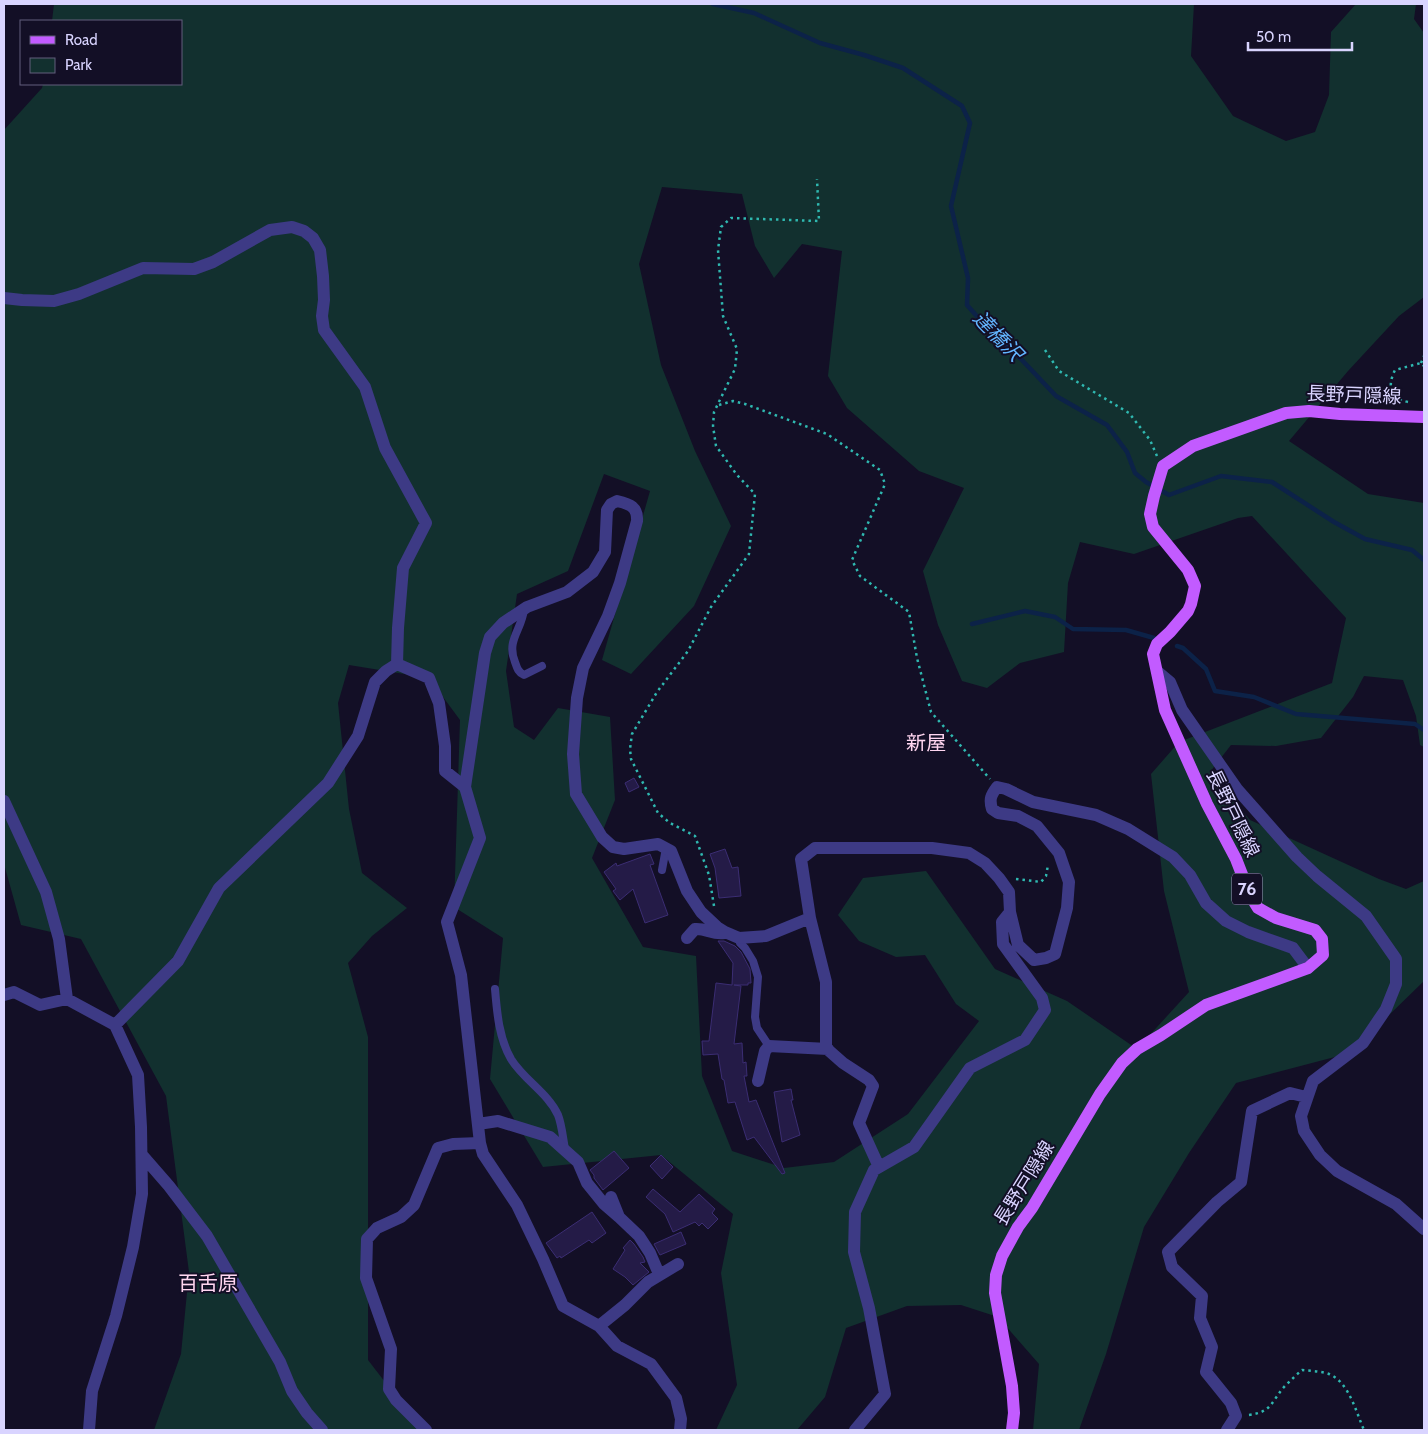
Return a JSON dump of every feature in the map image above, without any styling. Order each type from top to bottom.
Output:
[{"type":"main road","name":"長野戸隠線","points":[[1012,1430],[1014,1413],[1012,1386],[994,1293],[996,1275],[1002,1256],[1018,1228],[1032,1208],[1100,1094],[1122,1063],[1137,1049],[1206,1005],[1308,968],[1323,955],[1322,939],[1315,930],[1276,918],[1258,908],[1250,895],[1236,859],[1207,804],[1165,710],[1153,654],[1157,644],[1188,611],[1195,586],[1188,570],[1153,527],[1150,514],[1163,466],[1193,446],[1286,413],[1309,411],[1424,417]]},
{"type":"street","points":[[4,298],[54,301],[79,294],[143,268],[194,269],[213,262],[270,230],[292,227],[304,231],[313,238],[320,250],[323,276],[324,300],[322,316],[324,330],[364,387],[385,448],[426,523],[403,568],[397,664]]},
{"type":"street","points":[[680,1430],[681,1419],[676,1398],[651,1364],[617,1346],[599,1326],[563,1306],[517,1205],[483,1154],[480,1142],[461,975],[448,922],[480,838],[465,788],[485,653],[490,637],[503,623],[524,609],[567,592],[594,572],[605,552],[607,510],[611,504],[617,501],[626,503],[634,508],[638,514],[620,582],[608,616],[584,668],[578,698],[573,754],[576,794],[602,837],[613,847],[624,849],[658,844],[670,851],[687,892],[702,912],[721,930],[738,938],[766,936],[810,918]]},
{"type":"street","points":[[397,664],[429,678],[439,703],[445,746],[445,771],[465,788]]},
{"type":"street","points":[[115,1025],[178,961],[219,888],[328,783],[358,736],[375,682],[386,671],[397,664]]},
{"type":"street","points":[[1158,672],[1170,682],[1182,710],[1236,789],[1297,857],[1366,916],[1396,959],[1396,984],[1386,1009],[1363,1043],[1313,1081],[1300,1116],[1304,1131],[1320,1155],[1337,1171],[1396,1204],[1424,1229]]},
{"type":"street","points":[[879,1167],[859,1123],[873,1086],[869,1080],[843,1063],[826,1048],[826,982],[810,918],[801,859],[815,848],[932,848],[969,853],[985,863],[1009,892],[1010,912],[1018,945],[1034,960],[1046,958],[1055,954],[1067,908],[1069,882],[1056,851],[1037,826],[1018,816],[992,809],[990,796],[997,787],[1006,789],[1033,802],[1096,815],[1128,829],[1173,857],[1190,875],[1206,903],[1226,921],[1248,932],[1293,948],[1308,968]]},
{"type":"street","points":[[4,801],[46,892],[59,939],[68,999]]},
{"type":"street","points":[[855,1430],[885,1394],[869,1308],[854,1252],[855,1212],[874,1170],[914,1147],[970,1068],[1025,1040],[1045,1010],[1042,998],[1003,944],[1002,922],[1010,912]]},
{"type":"street","points":[[687,938],[695,929],[716,934],[721,930]]},
{"type":"street","points":[[4,995],[14,992],[40,1005],[68,999],[115,1025],[138,1074],[142,1194],[133,1247],[116,1316],[92,1391],[89,1430]]},
{"type":"street","points":[[758,1081],[765,1051],[769,1046],[828,1049]]},
{"type":"street","points":[[1227,1430],[1236,1416],[1231,1402],[1206,1372],[1212,1347],[1200,1318],[1202,1296],[1172,1267],[1168,1252],[1217,1202],[1241,1182],[1252,1111],[1290,1093],[1306,1097]]},
{"type":"street","points":[[478,1124],[498,1121],[550,1137],[578,1162],[587,1183],[598,1197],[639,1236],[650,1253],[659,1274]]},
{"type":"street","points":[[426,1430],[396,1400],[390,1389],[391,1349],[366,1278],[367,1239],[377,1228],[401,1217],[414,1205],[438,1148],[453,1144],[480,1142]]},
{"type":"street","points":[[142,1154],[207,1236],[271,1346],[292,1391],[307,1413],[322,1430]]},
{"type":"street","points":[[611,1197],[619,1217]]},
{"type":"street","points":[[599,1326],[625,1305],[648,1282],[678,1264]]},
{"type":"lane","points":[[524,609],[523,617],[512,643],[512,656],[518,672],[524,675],[542,666]]},
{"type":"lane","points":[[662,870],[666,848]]},
{"type":"lane","points":[[738,938],[753,962],[758,977],[755,1017],[757,1028],[769,1046]]},
{"type":"lane","points":[[495,989],[497,1018],[503,1041],[512,1060],[545,1097],[558,1115],[565,1151]]},
{"type":"path","points":[[721,930],[708,875],[695,836],[670,823],[658,813],[634,766],[630,749],[632,734],[657,692],[688,651],[711,607],[749,554],[755,494],[737,475],[716,446],[713,426],[714,412],[735,369],[737,349],[723,316],[718,250],[721,227],[731,218],[819,221],[817,179]]},
{"type":"path","points":[[1045,350],[1059,371],[1129,413],[1150,440],[1163,466]]},
{"type":"path","points":[[1410,403],[1395,397],[1390,384],[1395,370],[1423,364],[1424,356]]},
{"type":"path","points":[[714,412],[720,404],[733,401],[758,408],[827,434],[880,470],[886,484],[852,560],[860,576],[909,612],[917,658],[931,712],[997,787]]},
{"type":"path","points":[[999,878],[1041,882],[1046,876],[1049,859],[1056,851]]},
{"type":"path","points":[[1236,1416],[1265,1411],[1273,1404],[1284,1387],[1302,1370],[1315,1371],[1330,1374],[1344,1385],[1364,1430]]},
{"type":"green space","points":[[54,4],[1194,4],[1191,56],[1233,116],[1286,141],[1315,132],[1329,95],[1331,32],[1356,4],[1416,4],[1414,19],[1424,33],[1424,297],[1399,316],[1348,371],[1289,441],[1368,494],[1424,503],[1424,747],[1420,745],[1416,716],[1403,680],[1364,676],[1353,697],[1321,738],[1276,746],[1231,745],[1210,772],[1250,820],[1379,879],[1406,889],[1424,881],[1424,981],[1350,1053],[1236,1083],[1189,1153],[1144,1227],[1106,1354],[1079,1430],[1033,1430],[1039,1364],[998,1317],[961,1305],[907,1306],[846,1328],[825,1397],[797,1430],[716,1430],[737,1385],[721,1273],[733,1214],[661,1155],[543,1167],[490,1079],[503,938],[454,907],[460,720],[429,678],[349,665],[338,703],[349,809],[362,873],[407,908],[372,936],[348,963],[368,1037],[368,1360],[422,1430],[154,1430],[181,1354],[189,1272],[166,1096],[81,939],[21,925],[4,864],[4,818],[9,812],[4,801],[4,130],[43,85],[182,85],[182,20],[52,20]],"holes":[[[662,187],[742,194],[755,246],[774,278],[802,244],[842,251],[828,376],[847,408],[919,471],[964,488],[923,571],[938,625],[962,681],[987,688],[1020,663],[1064,652],[1068,583],[1080,542],[1134,554],[1238,518],[1252,516],[1346,618],[1332,683],[1179,742],[1151,774],[1164,891],[1189,992],[1137,1049],[1067,1001],[995,969],[926,871],[863,878],[838,915],[859,941],[896,957],[925,955],[956,1004],[979,1021],[908,1114],[834,1162],[784,1168],[732,1151],[702,1076],[696,956],[643,947],[592,858],[615,800],[610,717],[558,708],[534,740],[514,727],[506,671],[517,594],[568,571],[604,474],[650,491],[602,660],[631,674],[694,606],[731,526],[695,451],[661,365],[639,264]]]},
{"type":"building","points":[[634,778],[639,787],[629,792],[625,783]]},
{"type":"building","points":[[725,849],[732,868],[738,867],[741,896],[719,898],[715,868],[710,854]]},
{"type":"building","points":[[650,854],[654,864],[650,865],[668,915],[645,923],[633,889],[620,900],[613,891],[616,889],[604,872],[616,863],[617,866]]},
{"type":"building","points":[[718,941],[724,941],[735,946],[741,952],[750,969],[751,983],[748,983],[748,985],[734,985],[741,986],[734,1044],[742,1043],[743,1063],[746,1062],[747,1076],[744,1076],[749,1102],[756,1100],[785,1173],[782,1174],[754,1137],[747,1140],[735,1102],[728,1103],[718,1054],[703,1055],[702,1041],[709,1041],[716,983],[732,985],[733,963]]},
{"type":"building","points":[[791,1089],[793,1100],[791,1100],[800,1135],[782,1142],[774,1092]]},
{"type":"building","points":[[614,1151],[629,1168],[603,1190],[590,1170]]},
{"type":"building","points":[[661,1155],[673,1167],[662,1179],[650,1166]]},
{"type":"building","points":[[653,1189],[680,1212],[699,1194],[715,1209],[712,1213],[718,1219],[708,1229],[702,1223],[699,1226],[695,1222],[673,1232],[665,1214],[646,1197]]},
{"type":"building","points":[[592,1212],[606,1233],[592,1243],[589,1240],[561,1258],[560,1256],[557,1258],[546,1243]]},
{"type":"building","points":[[681,1232],[686,1244],[660,1255],[654,1244]]},
{"type":"building","points":[[630,1240],[643,1257],[645,1262],[640,1263],[649,1272],[633,1285],[613,1269],[625,1250],[623,1248]]},
{"type":"waterway","name":"達橋沢","points":[[713,4],[754,13],[820,43],[903,68],[962,106],[970,123],[951,206],[968,278],[967,305],[989,330],[1021,359],[1056,396],[1107,425],[1127,452],[1135,473],[1146,482],[1169,495],[1221,476],[1272,482],[1334,522],[1365,539],[1412,550],[1424,560]]},
{"type":"waterway","points":[[972,624],[1025,611],[1055,617],[1073,629],[1126,630],[1154,638]]},
{"type":"waterway","points":[[1177,646],[1183,648],[1206,669],[1215,691],[1254,697],[1296,714],[1415,724],[1424,730]]},
{"type":"district","name":"新屋","points":[[926,743]]},
{"type":"district","name":"百舌原","points":[[208,1283]]}]
